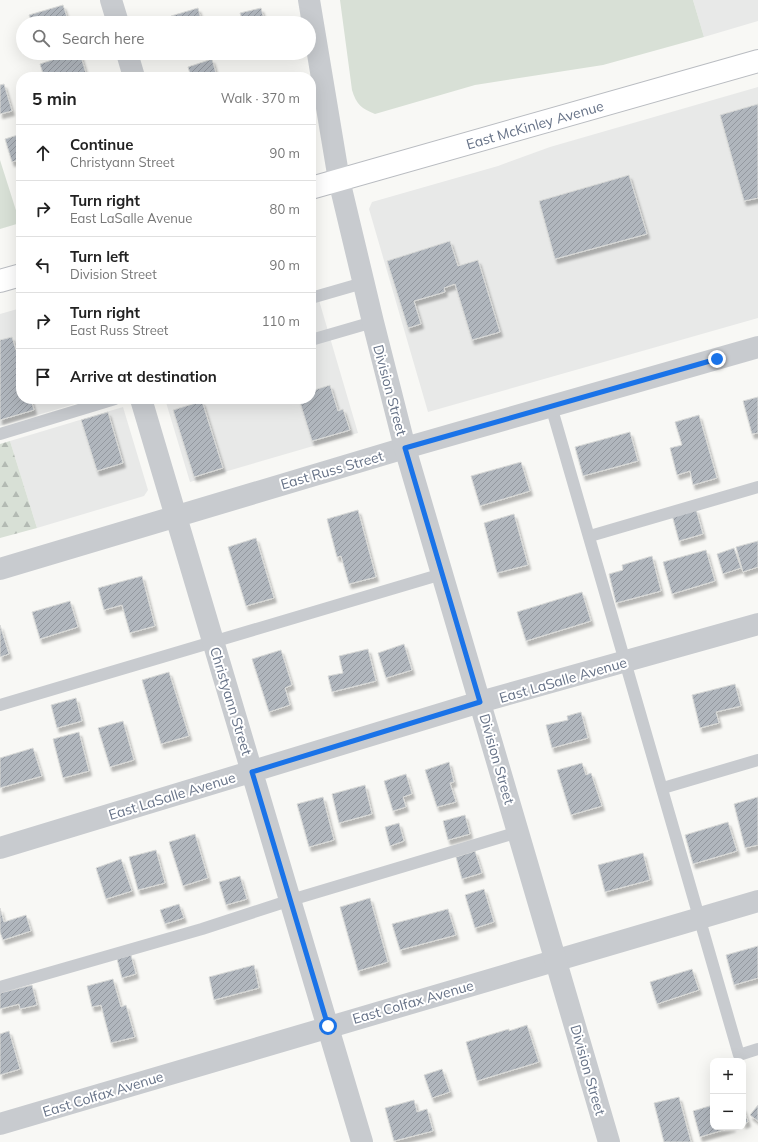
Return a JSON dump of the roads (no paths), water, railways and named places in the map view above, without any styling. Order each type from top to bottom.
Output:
[{"type":"main road","name":"East McKinley Avenue","points":[[316,187],[758,61]]},
{"type":"main road","points":[[0,281],[16,276]]},
{"type":"street","points":[[111,0],[116,16]]},
{"type":"street","name":"Division Street","points":[[309,0],[312,16]]},
{"type":"street","name":"Division Street","points":[[316,42],[339,180],[372,322],[405,448],[609,1142]]},
{"type":"street","points":[[129,60],[133,72]]},
{"type":"street","name":"East Russ Street","points":[[0,569],[405,448],[758,347]]},
{"type":"street","name":"Christyann Street","points":[[142,404],[362,1142]]},
{"type":"street","name":"East LaSalle Avenue","points":[[0,848],[480,702],[758,624]]},
{"type":"street","name":"East Colfax Avenue","points":[[0,1124],[328,1026],[758,901]]},
{"type":"lane","points":[[316,297],[363,283]]},
{"type":"lane","points":[[316,339],[372,322]]},
{"type":"lane","points":[[0,434],[99,404]]},
{"type":"lane","points":[[551,406],[663,788],[739,1055],[758,1049]]},
{"type":"lane","points":[[590,536],[758,487]]},
{"type":"lane","points":[[0,705],[442,574]]},
{"type":"lane","points":[[663,788],[758,760]]},
{"type":"lane","points":[[0,987],[202,929],[291,900],[518,832]]}]
